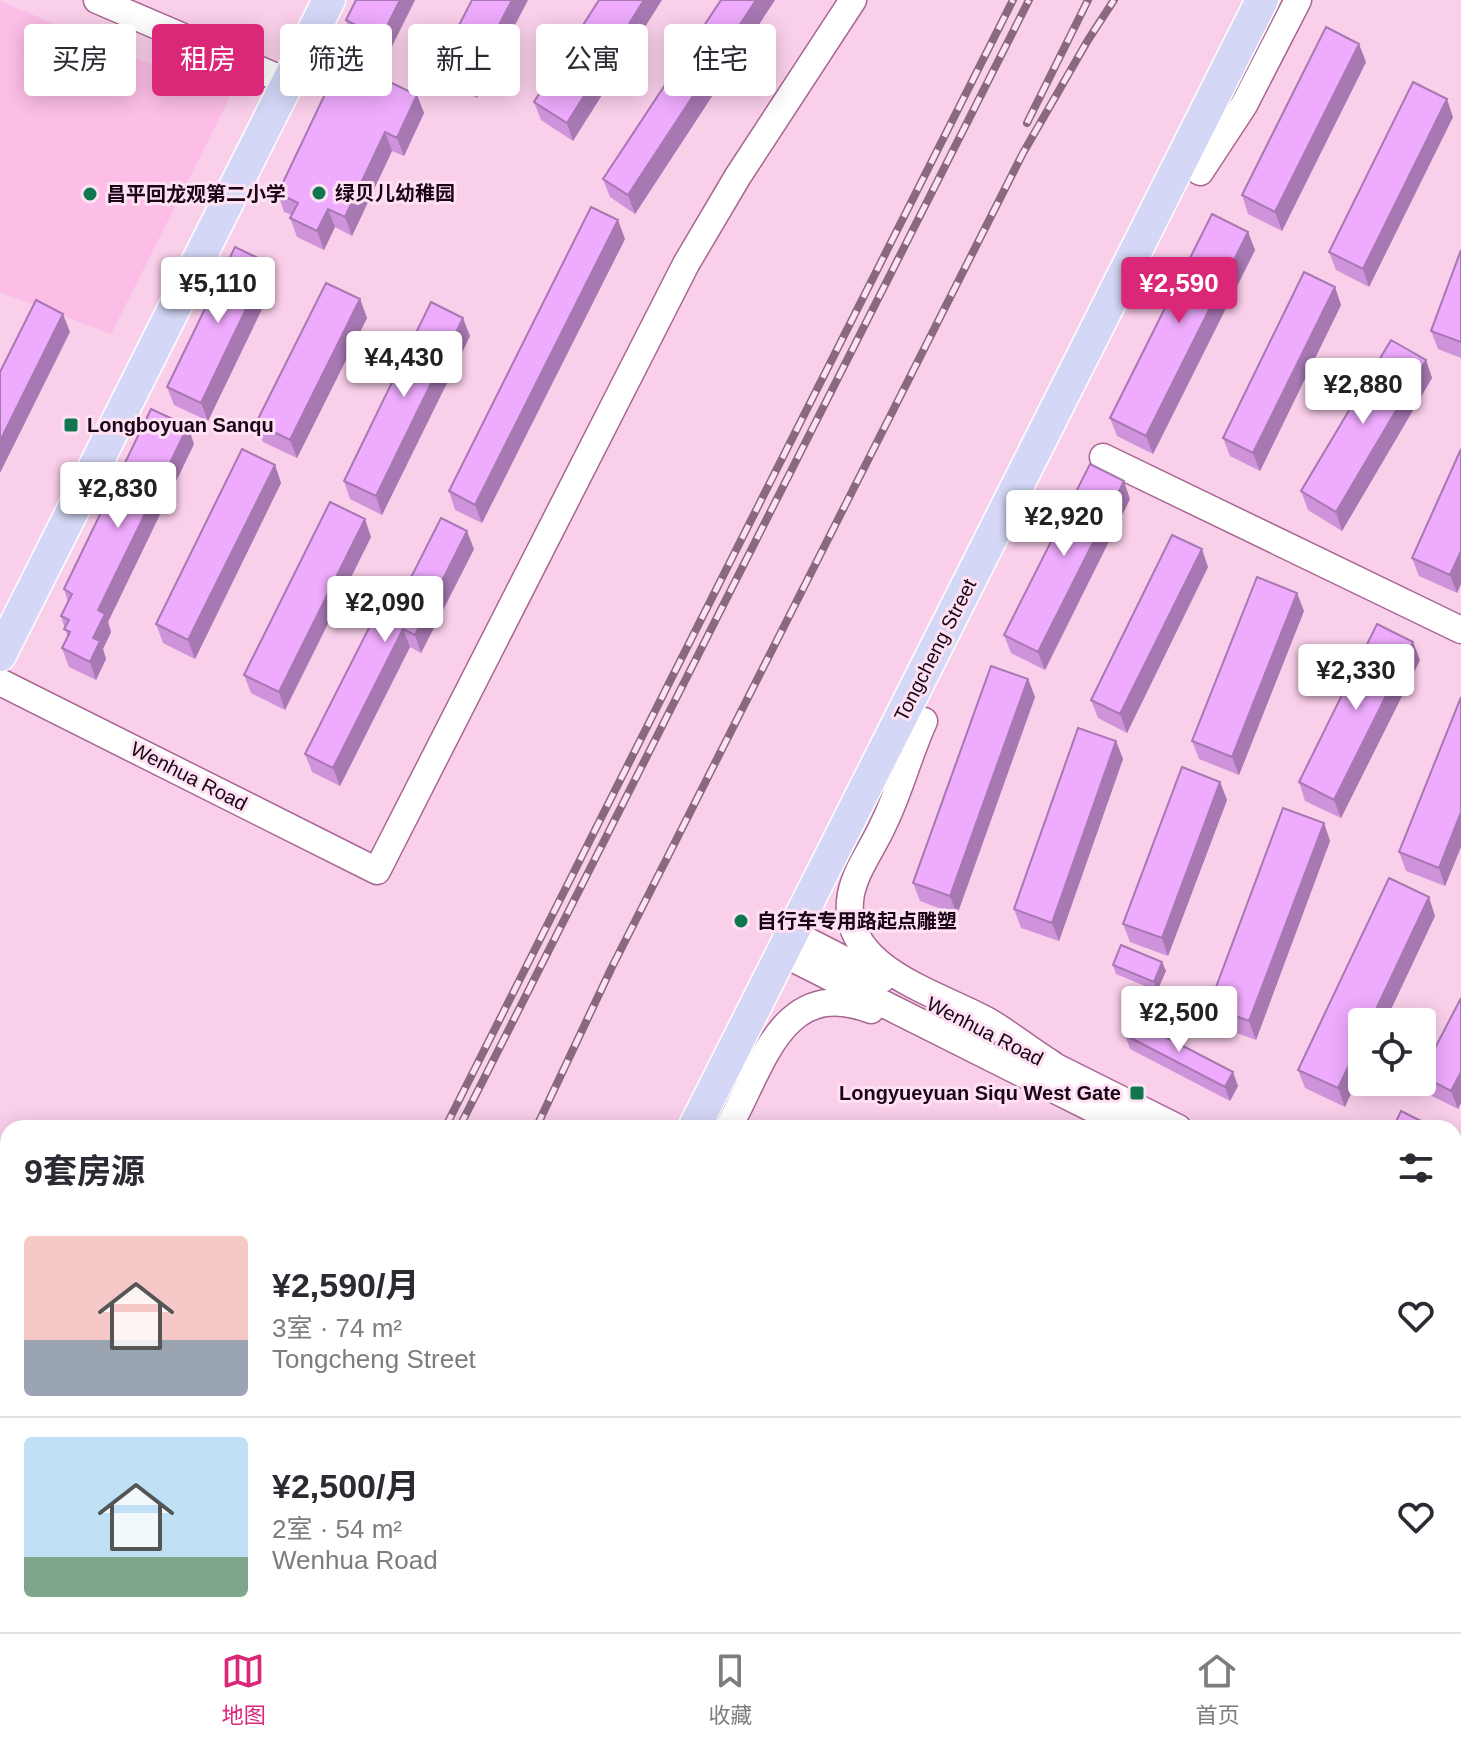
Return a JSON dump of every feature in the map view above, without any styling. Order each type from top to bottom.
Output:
[{"type":"main road","points":[[0,655],[279,78],[308,0]]},
{"type":"main road","points":[[0,612],[279,78],[329,0]]},
{"type":"main road","name":"Tongcheng Street","points":[[722,1120],[797,948],[1262,0]]},
{"type":"main road","name":"Tongcheng Street","points":[[699,1120],[924,721],[1286,0]]},
{"type":"street","points":[[97,0],[279,78]]},
{"type":"street","name":"Wenhua Road","points":[[0,682],[377,871],[686,264],[738,176],[853,0]]},
{"type":"street","points":[[1200,172],[1244,105],[1298,0]]},
{"type":"street","points":[[1103,457],[1461,630]]},
{"type":"street","points":[[924,721],[890,811],[853,886],[851,923],[866,951],[886,969],[986,1020],[1052,1064]]},
{"type":"street","name":"Wenhua Road","points":[[797,948],[970,1047],[1115,1120]]},
{"type":"street","name":"Wenhua Road","points":[[797,948],[1052,1064],[1162,1120]]},
{"type":"street","points":[[732,1120],[776,1034],[791,1017],[812,1006],[837,1002],[855,1004],[970,1047]]},
{"type":"shaded area","name":"昌平回龙观第二小学","points":[[0,1],[55,24],[24,24],[24,96],[136,96],[136,58],[152,64],[152,96],[230,97],[111,334],[0,292]]},
{"type":"building","points":[[356,0],[400,0],[388,24],[354,24],[346,20]]},
{"type":"building","points":[[472,0],[512,0],[499,24],[460,24]]},
{"type":"building","points":[[599,0],[644,0],[629,24],[584,24]]},
{"type":"building","points":[[721,0],[756,0],[740,24],[705,24]]},
{"type":"building","points":[[1326,27],[1359,44],[1275,212],[1242,195]]},
{"type":"building","points":[[1413,82],[1447,99],[1363,269],[1329,252]]},
{"type":"building","points":[[392,83],[408,91],[408,96],[417,96],[397,138],[385,132],[345,217],[328,209],[317,231],[290,218],[298,203],[278,193],[324,96],[392,96]]},
{"type":"building","points":[[664,86],[664,96],[693,96],[628,195],[603,179]]},
{"type":"building","points":[[538,96],[584,96],[567,123],[534,102]]},
{"type":"building","points":[[591,207],[618,220],[475,505],[449,491]]},
{"type":"building","points":[[1212,214],[1248,232],[1146,436],[1110,418]]},
{"type":"building","points":[[235,247],[268,263],[201,403],[167,387]]},
{"type":"building","points":[[1461,250],[1461,342],[1431,331]]},
{"type":"building","points":[[1304,272],[1335,287],[1253,453],[1223,438]]},
{"type":"building","points":[[326,283],[360,299],[290,440],[256,423]]},
{"type":"building","points":[[36,300],[63,314],[0,441],[0,372]]},
{"type":"building","points":[[431,302],[463,318],[376,496],[344,481]]},
{"type":"building","points":[[1391,340],[1426,360],[1336,512],[1301,491]]},
{"type":"building","points":[[151,409],[188,426],[98,610],[105,614],[93,638],[100,641],[90,662],[62,648],[70,632],[64,629],[69,620],[61,616],[72,594],[64,589]]},
{"type":"building","points":[[242,449],[275,465],[188,640],[156,624]]},
{"type":"building","points":[[1461,449],[1461,551],[1450,575],[1412,558]]},
{"type":"building","points":[[1090,464],[1124,481],[1038,652],[1004,635]]},
{"type":"building","points":[[330,502],[365,519],[279,692],[244,675]]},
{"type":"building","points":[[441,518],[467,531],[415,635],[403,629],[333,768],[305,754],[375,616],[388,623]]},
{"type":"building","points":[[1172,535],[1202,549],[1120,714],[1091,700]]},
{"type":"building","points":[[1257,577],[1297,593],[1232,757],[1192,741]]},
{"type":"building","points":[[1377,624],[1413,642],[1334,800],[1299,782]]},
{"type":"building","points":[[991,666],[1028,679],[950,896],[913,883]]},
{"type":"building","points":[[1461,697],[1461,812],[1439,868],[1399,852]]},
{"type":"building","points":[[1078,728],[1116,741],[1052,923],[1014,909]]},
{"type":"building","points":[[1182,767],[1220,782],[1162,938],[1123,924]]},
{"type":"building","points":[[1283,808],[1324,823],[1249,1021],[1209,1006]]},
{"type":"building","points":[[1389,878],[1429,897],[1377,1008],[1348,1008],[1348,1067],[1338,1088],[1298,1070]]},
{"type":"building","points":[[1121,945],[1162,962],[1154,982],[1113,965]]},
{"type":"building","points":[[1461,998],[1461,1072],[1451,1091],[1436,1083],[1436,1046]]},
{"type":"building","points":[[1133,1020],[1233,1072],[1225,1087],[1125,1035]]},
{"type":"building","points":[[1401,1111],[1419,1120],[1397,1120]]},
{"type":"railway","points":[[449,1120],[1013,0]]},
{"type":"railway","points":[[463,1120],[1029,0]]},
{"type":"railway","points":[[1027,123],[1088,0]]},
{"type":"railway","points":[[540,1120],[611,969],[1023,153],[1114,0]]},
{"type":"place","name":"绿贝儿幼稚园","points":[[319,193]]},
{"type":"place","name":"昌平回龙观第二小学","points":[[90,194]]},
{"type":"place","name":"Longboyuan Sanqu","points":[[71,425]]},
{"type":"place","name":"自行车专用路起点雕塑","points":[[741,921]]},
{"type":"place","name":"Longyueyuan Siqu West Gate","points":[[1137,1093]]}]
